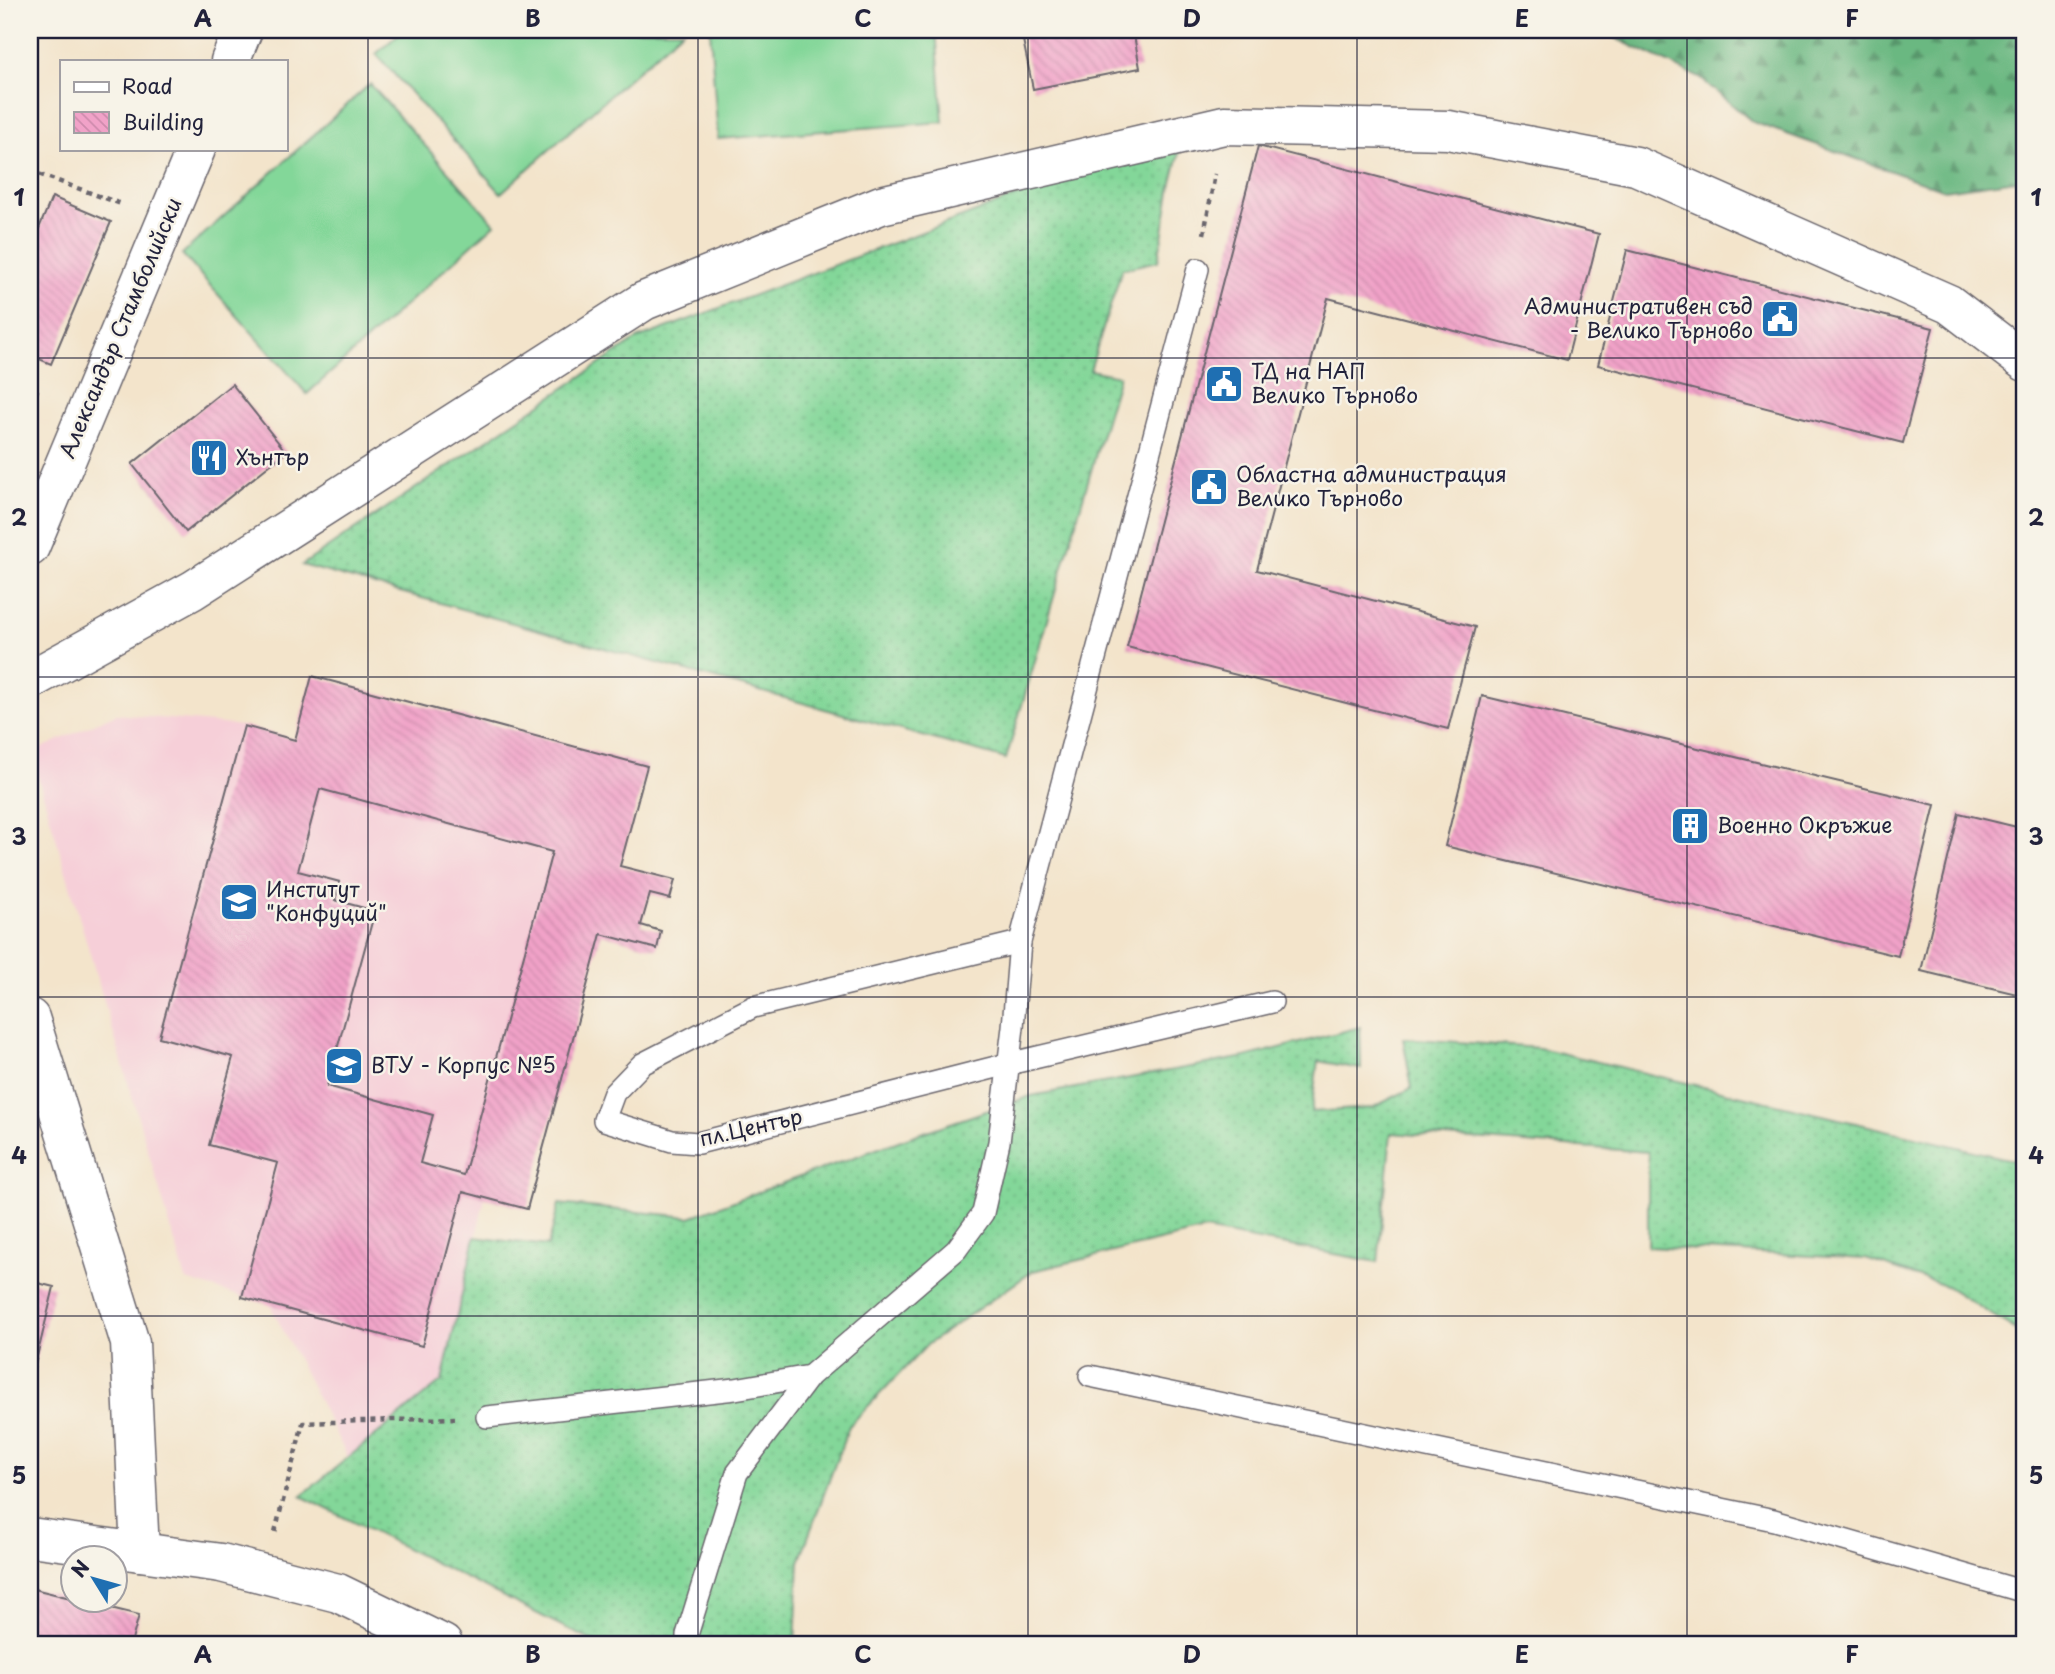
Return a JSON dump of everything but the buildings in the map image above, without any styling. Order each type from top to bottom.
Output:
[{"type":"street","points":[[230,60],[243,30]]},
{"type":"street","points":[[30,680],[193,590],[644,301],[881,205],[1224,125],[1448,131],[1636,166],[1949,303],[2025,362]]},
{"type":"street","name":"Александър Стамболийски","points":[[30,547],[196,150]]},
{"type":"street","points":[[30,1018],[130,1343],[140,1552]]},
{"type":"street","points":[[30,1537],[221,1563],[267,1574],[338,1593],[443,1644]]},
{"type":"lane","points":[[687,1644],[687,1635],[737,1473],[810,1376],[956,1250],[983,1213],[999,1142],[1020,942],[1198,269]]},
{"type":"lane","name":"пл.Център","points":[[1020,942],[753,1007],[642,1064],[614,1093],[604,1120],[672,1141],[698,1143],[1008,1064],[1272,1002]]},
{"type":"lane","points":[[487,1417],[735,1389],[810,1376]]},
{"type":"lane","points":[[1090,1376],[1774,1520],[2025,1592]]},
{"type":"path","points":[[1198,269],[1224,125]]},
{"type":"path","points":[[30,171],[165,220]]},
{"type":"path","points":[[267,1574],[287,1480],[303,1423],[487,1417]]},
{"type":"shaded area","name":"ВТУ - Корпус №5","points":[[312,676],[647,766],[527,1209],[485,1198],[442,1381],[348,1458],[270,1305],[186,1280],[31,753],[116,714],[244,726],[295,740]]},
{"type":"green space","points":[[403,30],[683,30],[501,193],[376,54]]},
{"type":"green space","points":[[710,30],[936,30],[943,122],[718,139]]},
{"type":"green space","points":[[1598,30],[2025,30],[2025,179],[1944,190],[1753,122],[1700,78]]},
{"type":"green space","points":[[370,84],[495,224],[307,394],[182,254]]},
{"type":"green space","points":[[1185,130],[1170,191],[1158,261],[1122,269],[1090,370],[1119,376],[1006,759],[302,565],[637,339]]},
{"type":"green space","points":[[1360,1027],[1361,1069],[1318,1061],[1311,1112],[1372,1108],[1412,1088],[1403,1038],[1539,1048],[2025,1163],[2025,1340],[2021,1333],[1946,1286],[1866,1259],[1648,1247],[1648,1152],[1391,1133],[1378,1262],[1205,1230],[1033,1271],[928,1344],[849,1426],[799,1562],[795,1644],[598,1644],[301,1496],[442,1381],[475,1237],[548,1246],[559,1204],[690,1217],[1031,1096],[1245,1057]]},
{"type":"place","name":"Административен съд - Велико Търново","points":[[1780,319]]},
{"type":"place","name":"ТД на НАП Велико Търново","points":[[1224,384]]},
{"type":"place","name":"Хънтър","points":[[209,458]]},
{"type":"place","name":"Областна администрация Велико Търново","points":[[1209,487]]},
{"type":"place","name":"Военно Окръжие","points":[[1690,826]]},
{"type":"place","name":"Институт \"Конфуций\"","points":[[239,902]]},
{"type":"place","name":"ВТУ - Корпус №5","points":[[344,1066]]}]
